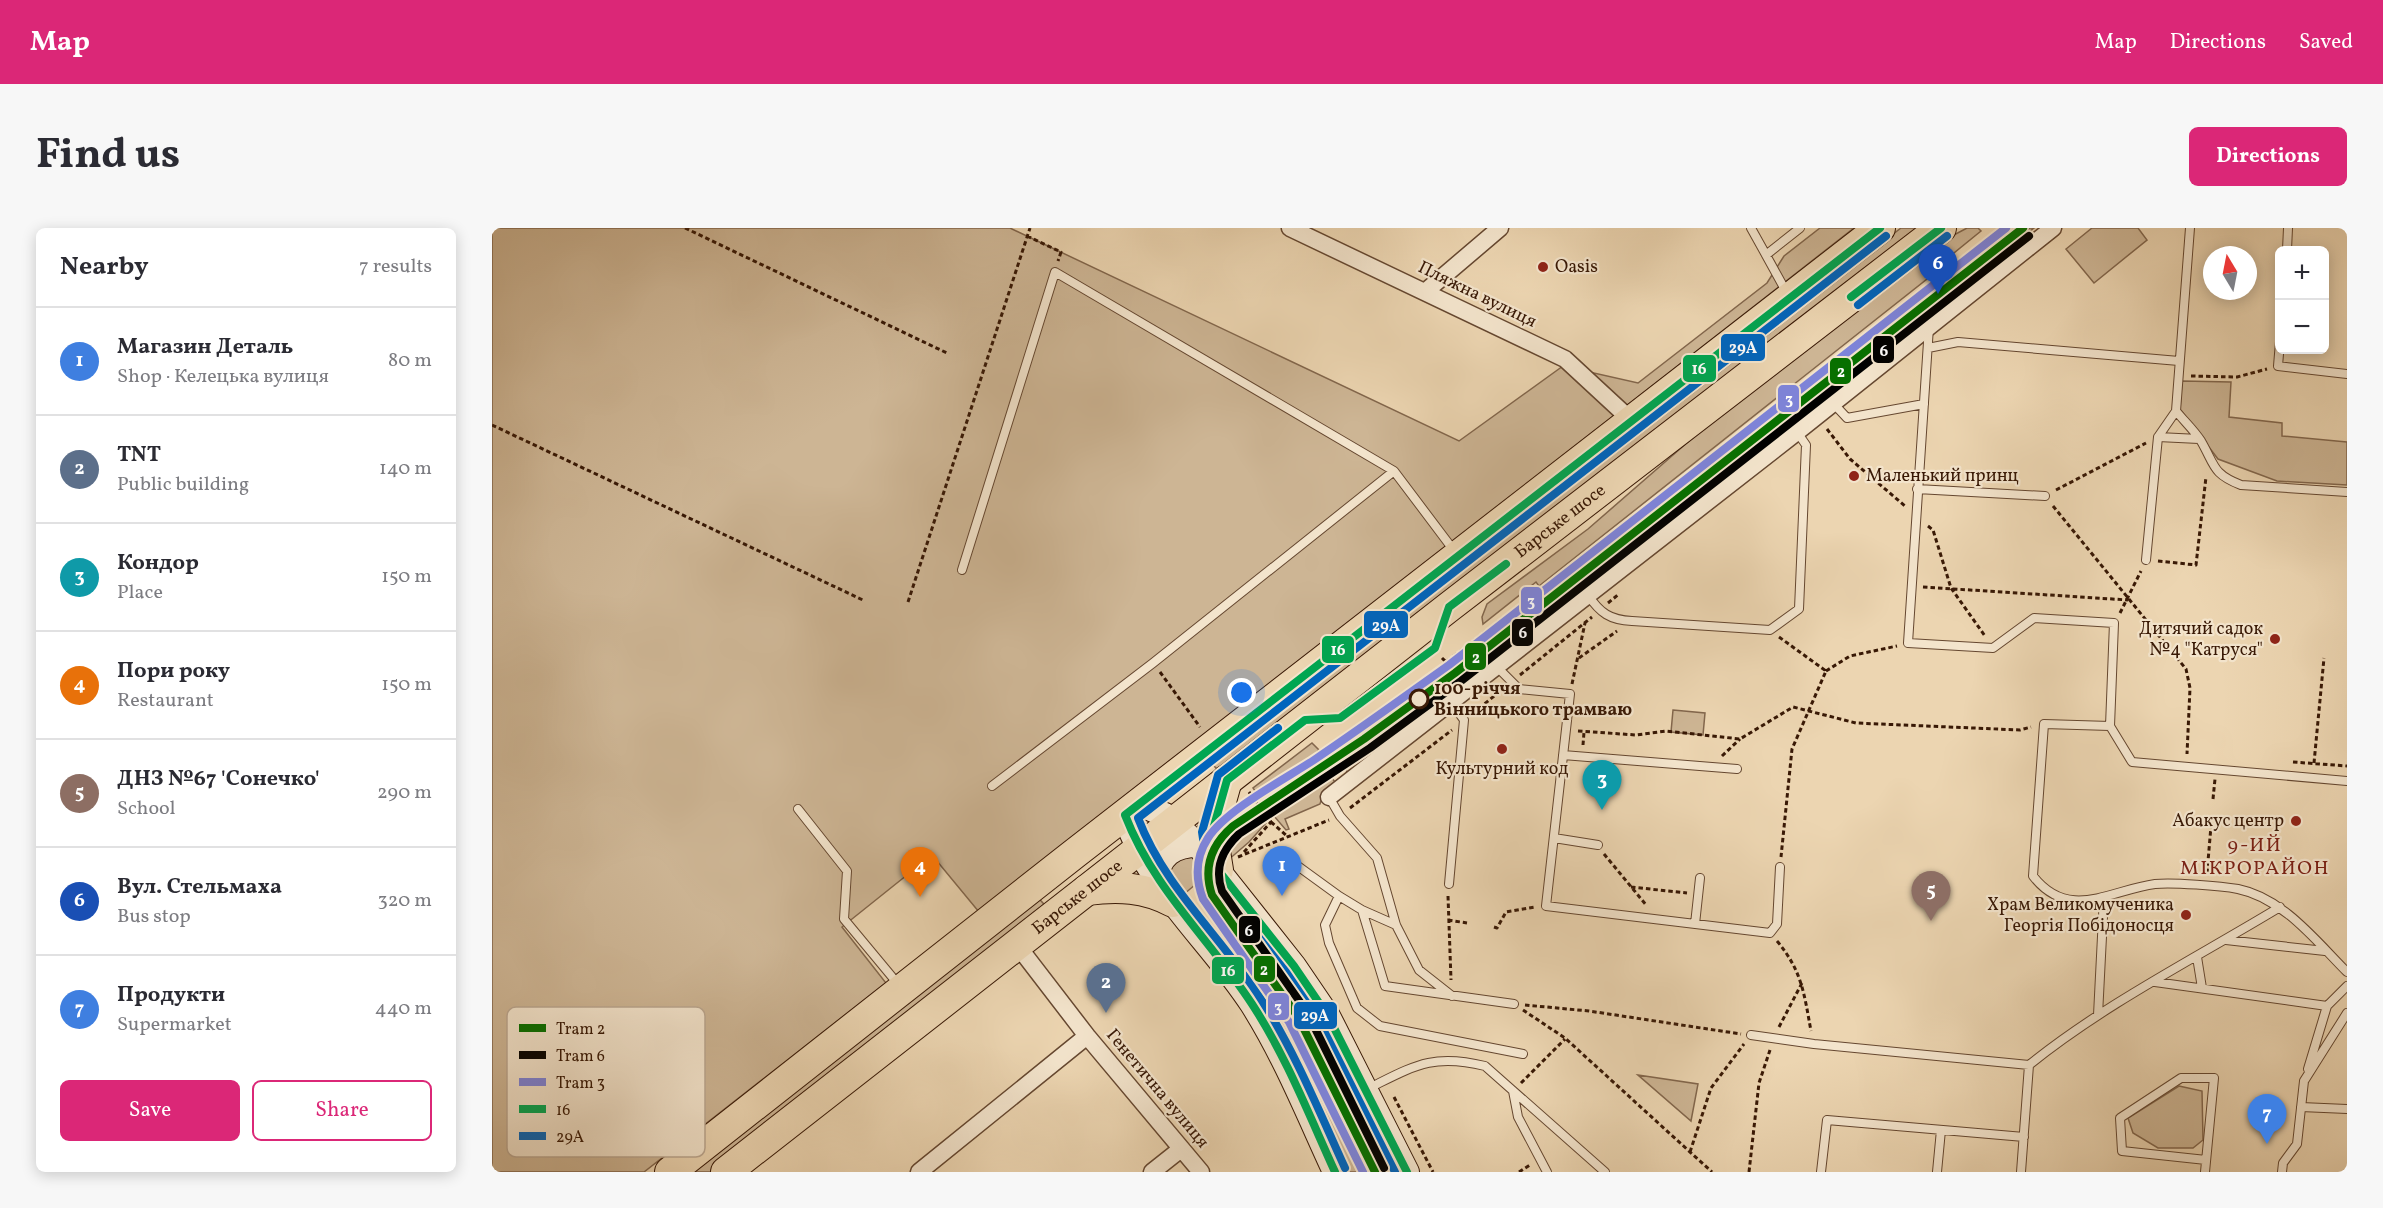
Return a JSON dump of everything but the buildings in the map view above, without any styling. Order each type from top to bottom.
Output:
[{"type":"highway","points":[[705,1144],[1074,854],[1880,228]]},
{"type":"highway","name":"Барське шосе","points":[[726,1172],[1449,607],[1941,228]]},
{"type":"highway","points":[[1206,752],[1203,766],[1206,773],[1219,781],[1227,780],[1212,833],[1218,870]]},
{"type":"highway","points":[[1074,854],[1089,856],[1095,862],[1098,869],[1091,887],[1165,892]]},
{"type":"highway","points":[[670,1172],[689,1157]]},
{"type":"main road","points":[[1335,1172],[1262,1021],[1237,983],[1165,892],[1137,850],[1132,809],[1174,822],[1198,845],[1294,966],[1322,1008],[1407,1172]]},
{"type":"main road","points":[[1165,892],[1160,863],[1165,855],[1181,846],[1198,845]]},
{"type":"street","name":"Пляжна вулиця","points":[[1290,228],[1565,359],[1632,421]]},
{"type":"street","points":[[1426,291],[1500,228]]},
{"type":"street","points":[[1329,797],[1797,432],[2053,228]]},
{"type":"street","name":"Генетична вулиця","points":[[1017,945],[1087,1036],[1201,1172]]},
{"type":"street","points":[[919,1172],[1087,1036]]},
{"type":"street","points":[[1152,1172],[1181,1149]]},
{"type":"lane","points":[[1751,228],[1789,297]]},
{"type":"lane","points":[[1766,255],[1800,228]]},
{"type":"lane","points":[[2146,560],[2158,437],[2176,411],[2190,228]]},
{"type":"lane","points":[[2287,246],[2288,228]]},
{"type":"lane","points":[[962,570],[1055,272],[1394,471],[1458,555]]},
{"type":"lane","points":[[1929,327],[1908,644],[1993,648],[2034,618],[2114,623],[2109,726],[2132,762],[2347,781]]},
{"type":"lane","points":[[1928,348],[1958,342],[2179,361]]},
{"type":"lane","points":[[2279,354],[2278,366],[2347,374]]},
{"type":"lane","points":[[1833,403],[1847,418],[1924,404]]},
{"type":"lane","points":[[2176,411],[2199,439],[2217,474],[2241,485],[2347,492]]},
{"type":"lane","points":[[1588,595],[1599,610],[1614,620],[1770,630],[1799,609],[1806,444],[1797,432]]},
{"type":"lane","points":[[2158,437],[2199,439]]},
{"type":"lane","points":[[992,786],[1153,663],[1394,471]]},
{"type":"lane","points":[[1917,489],[2045,496]]},
{"type":"lane","points":[[1496,666],[1519,689],[1570,694],[1546,906],[1770,933],[1777,924],[1780,867]]},
{"type":"lane","points":[[1449,884],[1464,720],[1451,702]]},
{"type":"lane","points":[[2109,726],[2044,724],[2033,876],[2044,891],[2084,902],[2157,884],[2239,889],[2280,907],[2347,972]]},
{"type":"lane","points":[[1563,755],[1737,769]]},
{"type":"lane","points":[[1329,797],[1340,816],[1377,858],[1396,925],[1419,970],[1452,996]]},
{"type":"lane","points":[[798,809],[846,871],[844,919],[902,989]]},
{"type":"lane","points":[[1554,838],[1598,845]]},
{"type":"lane","points":[[1284,856],[1339,896],[1362,910],[1396,925]]},
{"type":"lane","points":[[1695,924],[1700,878]]},
{"type":"lane","points":[[1339,896],[1325,925],[1329,944],[1357,1008],[1380,1026],[1523,1054]]},
{"type":"lane","points":[[2098,1015],[2104,897]]},
{"type":"lane","points":[[1751,1035],[1814,1044],[2029,1065],[2098,1015],[2280,907]]},
{"type":"lane","points":[[1362,910],[1385,986],[1514,1004]]},
{"type":"lane","points":[[2226,940],[2325,951]]},
{"type":"lane","points":[[2197,957],[2202,988]]},
{"type":"lane","points":[[2155,982],[2327,1006]]},
{"type":"lane","points":[[2282,1172],[2283,1163],[2297,1144],[2304,1081],[2327,1006],[2347,986]]},
{"type":"lane","points":[[2304,1081],[2347,1013]]},
{"type":"lane","points":[[1366,1089],[1434,1059],[1459,1060],[1485,1066],[1605,1172]]},
{"type":"lane","points":[[2021,1172],[2029,1065]]},
{"type":"lane","points":[[2205,1172],[2214,1078],[2181,1078],[2120,1118],[2122,1151],[2206,1160]]},
{"type":"lane","points":[[1513,1091],[1518,1117],[1546,1172]]},
{"type":"lane","points":[[2301,1107],[2347,1109]]},
{"type":"lane","points":[[1821,1172],[1827,1120],[2024,1137]]},
{"type":"lane","points":[[1937,1172],[1941,1130]]},
{"type":"path","points":[[685,228],[949,354]]},
{"type":"path","points":[[908,602],[1030,228]]},
{"type":"path","points":[[1027,236],[1060,252]]},
{"type":"path","points":[[2178,376],[2237,377],[2278,366]]},
{"type":"path","points":[[492,425],[865,601]]},
{"type":"path","points":[[2158,437],[2045,496],[2188,674],[2187,754]]},
{"type":"path","points":[[2114,623],[2128,600],[2146,560],[2196,565],[2203,519],[2208,455]]},
{"type":"path","points":[[1911,586],[2128,600]]},
{"type":"path","points":[[1446,662],[1540,589]]},
{"type":"path","points":[[1577,659],[1632,621]]},
{"type":"path","points":[[1570,694],[1585,622]]},
{"type":"path","points":[[1770,630],[1826,671]]},
{"type":"path","points":[[1780,867],[1792,749],[1826,671],[1850,656],[1908,644]]},
{"type":"path","points":[[2314,764],[2324,658]]},
{"type":"path","points":[[1710,767],[1740,739],[1793,707],[1857,723],[2020,730],[2044,724]]},
{"type":"path","points":[[1566,729],[1636,735],[1666,731],[1740,739]]},
{"type":"path","points":[[2213,799],[2216,769]]},
{"type":"path","points":[[1271,822],[1287,836]]},
{"type":"path","points":[[2206,887],[2211,826]]},
{"type":"path","points":[[1598,845],[1658,919]]},
{"type":"path","points":[[1449,884],[1447,920],[1452,996]]},
{"type":"path","points":[[1631,887],[1698,894]]},
{"type":"path","points":[[1494,927],[1497,927],[1506,912],[1546,906]]},
{"type":"path","points":[[1447,920],[1467,923]]},
{"type":"path","points":[[1770,933],[1794,961],[1802,982],[1814,1044]]},
{"type":"path","points":[[1749,1172],[1759,1083],[1774,1038],[1802,982]]},
{"type":"path","points":[[1514,1004],[1589,1011],[1751,1035],[1711,1088],[1690,1152]]},
{"type":"path","points":[[1514,1004],[1565,1038],[1712,1172]]},
{"type":"path","points":[[1513,1091],[1565,1038]]},
{"type":"shaded area","points":[[492,228],[1010,228],[1459,441],[1563,366],[1638,383],[1767,283],[1784,256],[1820,228],[1854,228],[979,912],[932,855],[842,927],[886,983],[705,1124],[705,1007],[507,1007],[507,1157],[663,1157],[644,1172],[492,1172]]},
{"type":"shaded area","points":[[1901,228],[1923,228],[1218,770],[1213,765],[1215,758]]},
{"type":"shaded area","points":[[1967,228],[1978,228],[1981,231],[1949,257],[1951,260],[1539,586],[1536,582],[1483,624],[1482,617],[1487,604],[1588,529],[1727,408],[1933,246]]},
{"type":"shaded area","points":[[2030,228],[2034,228],[1976,273],[1975,271]]},
{"type":"shaded area","points":[[2092,228],[2138,228],[2147,240],[2094,283],[2066,249]]},
{"type":"shaded area","points":[[1869,354],[1871,357],[1466,678],[1464,675]]},
{"type":"shaded area","points":[[2182,381],[2231,382],[2229,417],[2282,423],[2282,436],[2347,442],[2347,485],[2277,481],[2218,459],[2180,409]]},
{"type":"shaded area","points":[[1673,710],[1705,713],[1703,735],[1671,732]]},
{"type":"shaded area","points":[[1421,714],[1347,773],[1345,765]]},
{"type":"shaded area","points":[[1312,743],[1319,750],[1304,764],[1257,794],[1253,788]]},
{"type":"shaded area","points":[[1326,770],[1335,782],[1324,791],[1320,804],[1285,819],[1289,829],[1286,830],[1268,809]]},
{"type":"shaded area","points":[[1260,815],[1266,823],[1227,861],[1223,845],[1233,833]]},
{"type":"shaded area","points":[[1190,855],[1196,862],[1196,884],[1183,895],[1168,874],[1168,864]]},
{"type":"shaded area","points":[[1030,889],[1054,915],[726,1172],[670,1172],[689,1157],[705,1157],[705,1144]]},
{"type":"shaded area","points":[[1289,980],[1317,1021],[1393,1172],[1349,1172],[1287,1040],[1263,998]]},
{"type":"shaded area","points":[[1638,1075],[1698,1084],[1691,1121]]},
{"type":"shaded area","points":[[2179,1086],[2202,1091],[2203,1140],[2193,1148],[2158,1148],[2133,1133],[2128,1118]]},
{"type":"tram line","name":"3","points":[[1363,1172],[1289,1022],[1203,899],[1198,868],[1201,853],[1208,838],[1217,827],[1242,806],[1314,760],[1449,665],[2006,228]]},
{"type":"tram line","name":"2","points":[[1375,1172],[1298,1017],[1212,895],[1208,876],[1209,866],[1219,841],[1233,826],[1364,739],[1455,673],[2023,228]]},
{"type":"tram line","name":"6","points":[[1384,1168],[1307,1012],[1222,891],[1219,867],[1228,846],[1239,834],[1370,748],[1461,681],[2029,236]]},
{"type":"transit line","name":"16","points":[[1335,1172],[1276,1044],[1252,1004],[1151,867],[1125,815],[1880,228]]},
{"type":"transit line","name":"16","points":[[1851,297],[1941,228]]},
{"type":"transit line","name":"29А","points":[[1345,1168],[1306,1082],[1273,1019],[1246,976],[1163,868],[1138,818],[1886,236]]},
{"type":"transit line","name":"29А","points":[[1858,305],[1947,236]]},
{"type":"transit line","name":"16","points":[[1407,1172],[1328,1016],[1294,966],[1218,870],[1212,833],[1227,780],[1305,720],[1340,718],[1435,648],[1449,607],[1506,564]]},
{"type":"transit line","name":"29А","points":[[1278,728],[1218,775],[1202,832],[1208,873],[1286,972],[1319,1021],[1395,1172]]},
{"type":"place","name":"Oasis","points":[[1543,267]]},
{"type":"place","name":"Вул. Стельмаха","points":[[1938,294]]},
{"type":"place","name":"Маленький принц","points":[[1854,476]]},
{"type":"place","name":"Дитячий садок №4 \"Катруся\"","points":[[2275,639]]},
{"type":"place","name":"100-річчя Вінницького трамваю","points":[[1419,699]]},
{"type":"place","name":"Культурний код","points":[[1502,749]]},
{"type":"place","name":"Кондор","points":[[1602,810]]},
{"type":"place","name":"Абакус центр","points":[[2296,821]]},
{"type":"place","name":"Магазин Деталь","points":[[1282,896]]},
{"type":"place","name":"Пори року","points":[[920,897]]},
{"type":"place","name":"Храм Великомученика Георгія Побідоносця","points":[[2186,915]]},
{"type":"place","name":"ДНЗ №67 'Сонечко'","points":[[1931,921]]},
{"type":"place","name":"TNT","points":[[1106,1013]]},
{"type":"place","name":"Продукти","points":[[2267,1144]]},
{"type":"district","name":"9-ИЙ МІКРОРАЙОН","points":[[2255,858]]}]
